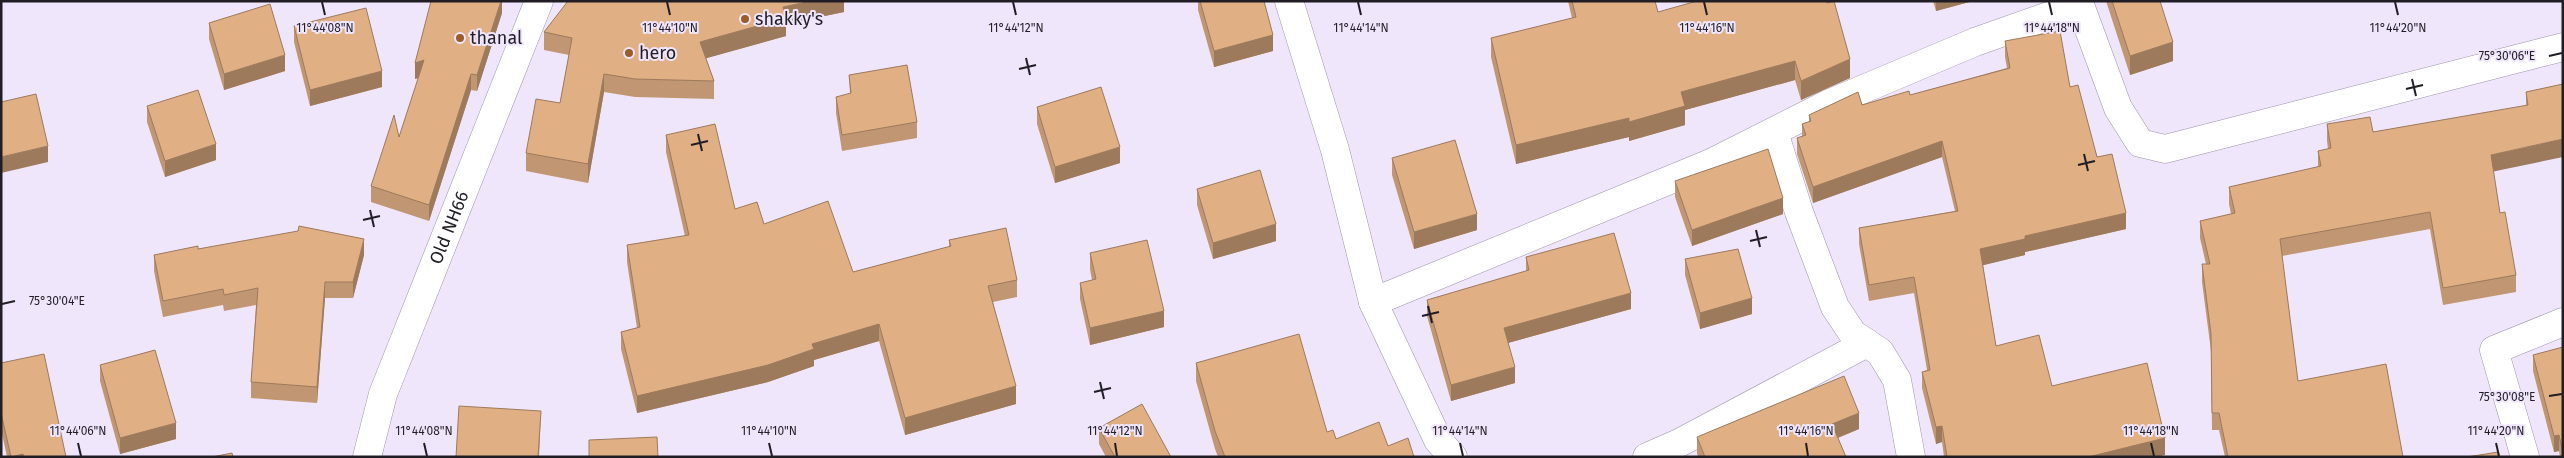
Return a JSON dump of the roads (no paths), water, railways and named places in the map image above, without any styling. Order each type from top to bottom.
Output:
[{"type":"street","name":"Old NH66","points":[[367,457],[383,394],[539,1]]},
{"type":"street","points":[[1289,1],[1335,150],[1373,302],[1438,440],[1453,457]]},
{"type":"street","points":[[1373,302],[1711,163],[1828,104],[1975,42],[2080,3],[2118,108],[2140,143],[2165,149],[2563,47]]},
{"type":"street","points":[[1774,132],[1799,212],[1835,307],[1853,334],[1880,352],[1897,380],[1911,457]]},
{"type":"street","points":[[2525,457],[2494,350],[2563,322]]},
{"type":"street","points":[[1647,457],[1688,438],[1867,343]]},
{"type":"place","name":"shakky's","points":[[745,19]]},
{"type":"place","name":"thanal","points":[[460,38]]},
{"type":"place","name":"hero","points":[[629,53]]}]
